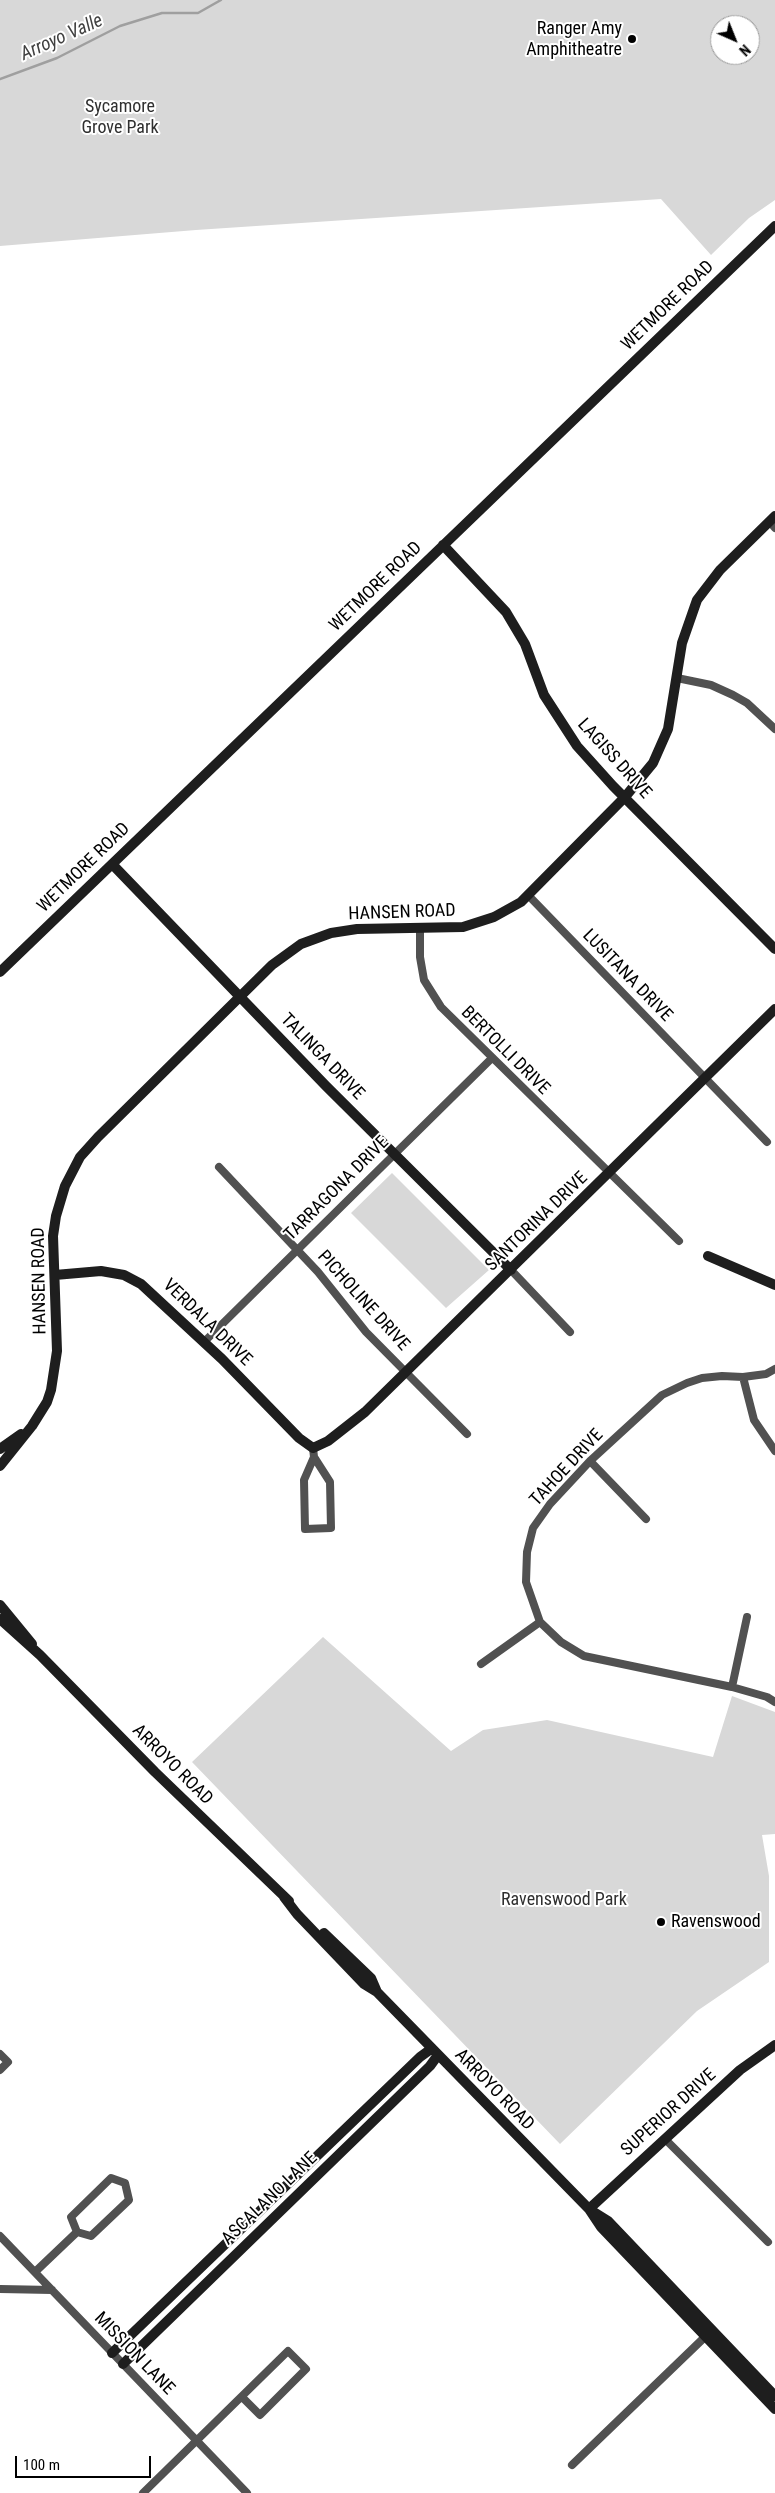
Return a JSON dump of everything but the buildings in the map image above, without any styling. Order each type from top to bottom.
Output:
[{"type":"street","name":"WETMORE ROAD","points":[[0,972],[775,226]]},
{"type":"street","name":"HANSEN ROAD","points":[[0,1466],[32,1426],[47,1402],[56,1364],[54,1236],[56,1216],[65,1186],[80,1157],[98,1137],[287,953],[308,940],[331,933],[357,929],[463,927],[480,922],[521,902],[626,798],[645,776],[662,745],[672,712],[686,628],[697,600],[720,570],[773,522]]},
{"type":"street","name":"LAGISS DRIVE","points":[[443,545],[506,612],[526,644],[541,688],[556,716],[589,760],[775,949]]},
{"type":"street","points":[[677,678],[711,685],[734,695],[753,708],[775,729]]},
{"type":"street","name":"TALINGA DRIVE","points":[[112,864],[394,1155],[511,1270]]},
{"type":"street","name":"LUSITANA DRIVE","points":[[528,895],[767,1142]]},
{"type":"street","name":"BERTOLLI DRIVE","points":[[420,928],[421,971],[428,990],[441,1007],[491,1059],[611,1173],[679,1241]]},
{"type":"street","name":"SANTORINA DRIVE","points":[[314,1452],[365,1412],[407,1372],[611,1173],[775,1009]]},
{"type":"street","name":"TARRAGONA DRIVE","points":[[205,1341],[491,1059]]},
{"type":"street","name":"PICHOLINE DRIVE","points":[[219,1167],[318,1272],[366,1332],[467,1434]]},
{"type":"street","points":[[708,1256],[774,1283]]},
{"type":"street","points":[[511,1270],[570,1332]]},
{"type":"street","name":"VERDALA DRIVE","points":[[56,1275],[101,1271],[133,1279],[156,1296],[205,1341],[314,1452]]},
{"type":"street","name":"TAHOE DRIVE","points":[[775,1369],[766,1374],[743,1377],[722,1376],[702,1378],[662,1395],[590,1461],[550,1504],[533,1528],[527,1552],[526,1582],[540,1622],[561,1642],[584,1656],[732,1687],[767,1697],[775,1702]]},
{"type":"street","points":[[743,1377],[754,1420],[775,1451]]},
{"type":"street","name":"HANSEN ROAD","points":[[0,1449],[32,1426]]},
{"type":"street","points":[[314,1452],[330,1482],[331,1528],[305,1529],[304,1480],[314,1452]]},
{"type":"street","points":[[590,1461],[646,1519]]},
{"type":"street","name":"ARROYO ROAD","points":[[0,1606],[22,1629],[40,1654]]},
{"type":"street","points":[[732,1687],[747,1618]]},
{"type":"street","name":"ARROYO ROAD","points":[[0,1619],[40,1654],[155,1772],[284,1897],[297,1914],[364,1984],[377,1992],[589,2209],[608,2221],[775,2409]]},
{"type":"street","points":[[481,1664],[540,1622]]},
{"type":"street","name":"SUPERIOR DRIVE","points":[[589,2209],[740,2070],[775,2045]]},
{"type":"street","name":"ASCALANO LANE","points":[[112,2353],[420,2057],[434,2052]]},
{"type":"street","name":"ASCALANO LANE","points":[[123,2364],[430,2066],[434,2052]]},
{"type":"street","points":[[0,2054],[8,2062],[0,2070]]},
{"type":"street","points":[[665,2139],[768,2242]]},
{"type":"street","points":[[111,2178],[125,2183],[129,2200],[91,2236],[77,2232],[71,2217],[111,2178]]},
{"type":"street","points":[[35,2272],[77,2232]]},
{"type":"street","name":"MISSION LANE","points":[[0,2236],[247,2493]]},
{"type":"street","points":[[0,2289],[52,2290]]},
{"type":"street","points":[[572,2465],[708,2334]]},
{"type":"street","name":"ARROYO ROAD","points":[[708,2334],[775,2396]]},
{"type":"street","points":[[144,2493],[198,2442],[242,2397],[288,2351],[306,2369],[260,2415],[242,2397]]},
{"type":"green space","name":"Sycamore Grove Park","points":[[0,0],[775,0],[775,200],[749,218],[711,255],[661,199],[196,230],[0,246]]},
{"type":"green space","points":[[392,1173],[489,1270],[446,1308],[351,1213]]},
{"type":"green space","name":"Ravenswood Park","points":[[323,1637],[451,1751],[483,1730],[547,1720],[713,1757],[732,1696],[775,1712],[775,1834],[762,1835],[769,1876],[769,1962],[697,2011],[560,2144],[192,1762]]},
{"type":"waterway","name":"Arroyo Valle","points":[[0,79],[57,58],[120,26],[162,13],[198,13],[221,0]]},
{"type":"place","name":"Ranger Amy Amphitheatre","points":[[632,39]]},
{"type":"place","name":"Ravenswood","points":[[661,1922]]}]
